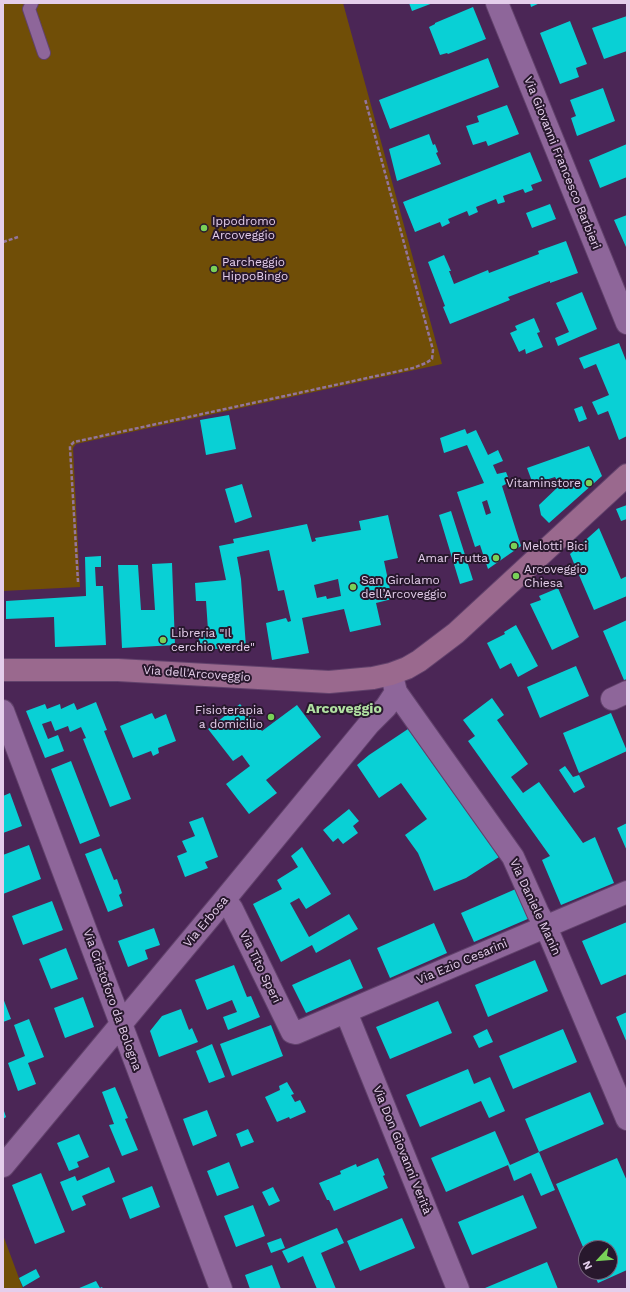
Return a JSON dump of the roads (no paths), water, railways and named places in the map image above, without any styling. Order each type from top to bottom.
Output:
[{"type":"street","name":"Via Giovanni Francesco Barbieri","points":[[497,3],[627,323]]},
{"type":"street","name":"Via dell'Arcoveggio","points":[[3,670],[118,670],[329,682],[368,679],[394,683],[407,668],[419,661],[456,633],[627,475]]},
{"type":"street","name":"Via Erbosa","points":[[3,1166],[369,724],[386,707],[394,683]]},
{"type":"street","name":"Via Daniele Manin","points":[[394,683],[513,857],[538,913],[546,927],[627,1119]]},
{"type":"street","name":"Via Cristoforo da Bologna","points":[[3,711],[221,1289]]},
{"type":"street","name":"Via Ezio Cesarini","points":[[296,1033],[627,892]]},
{"type":"street","name":"Via Tito Speri","points":[[225,899],[232,909],[292,1032],[296,1033]]},
{"type":"street","name":"Via Don Giovanni Verità","points":[[346,1012],[458,1289]]},
{"type":"lane","points":[[32,3],[29,9],[44,53]]},
{"type":"place","name":"Ippodromo Arcoveggio","points":[[204,228]]},
{"type":"place","name":"Parcheggio HippoBingo","points":[[214,269]]},
{"type":"place","name":"Vitaminstore","points":[[589,483]]},
{"type":"place","name":"Melotti Bici","points":[[514,546]]},
{"type":"place","name":"Amar Frutta","points":[[496,558]]},
{"type":"place","name":"Arcoveggio Chiesa","points":[[516,576]]},
{"type":"place","name":"San Girolamo dell’Arcoveggio","points":[[353,587]]},
{"type":"place","name":"Libreria \"Il cerchio verde\"","points":[[163,640]]},
{"type":"place","name":"Fisioterapia a domicilio","points":[[271,717]]},
{"type":"district","name":"Arcoveggio","points":[[344,709]]}]
